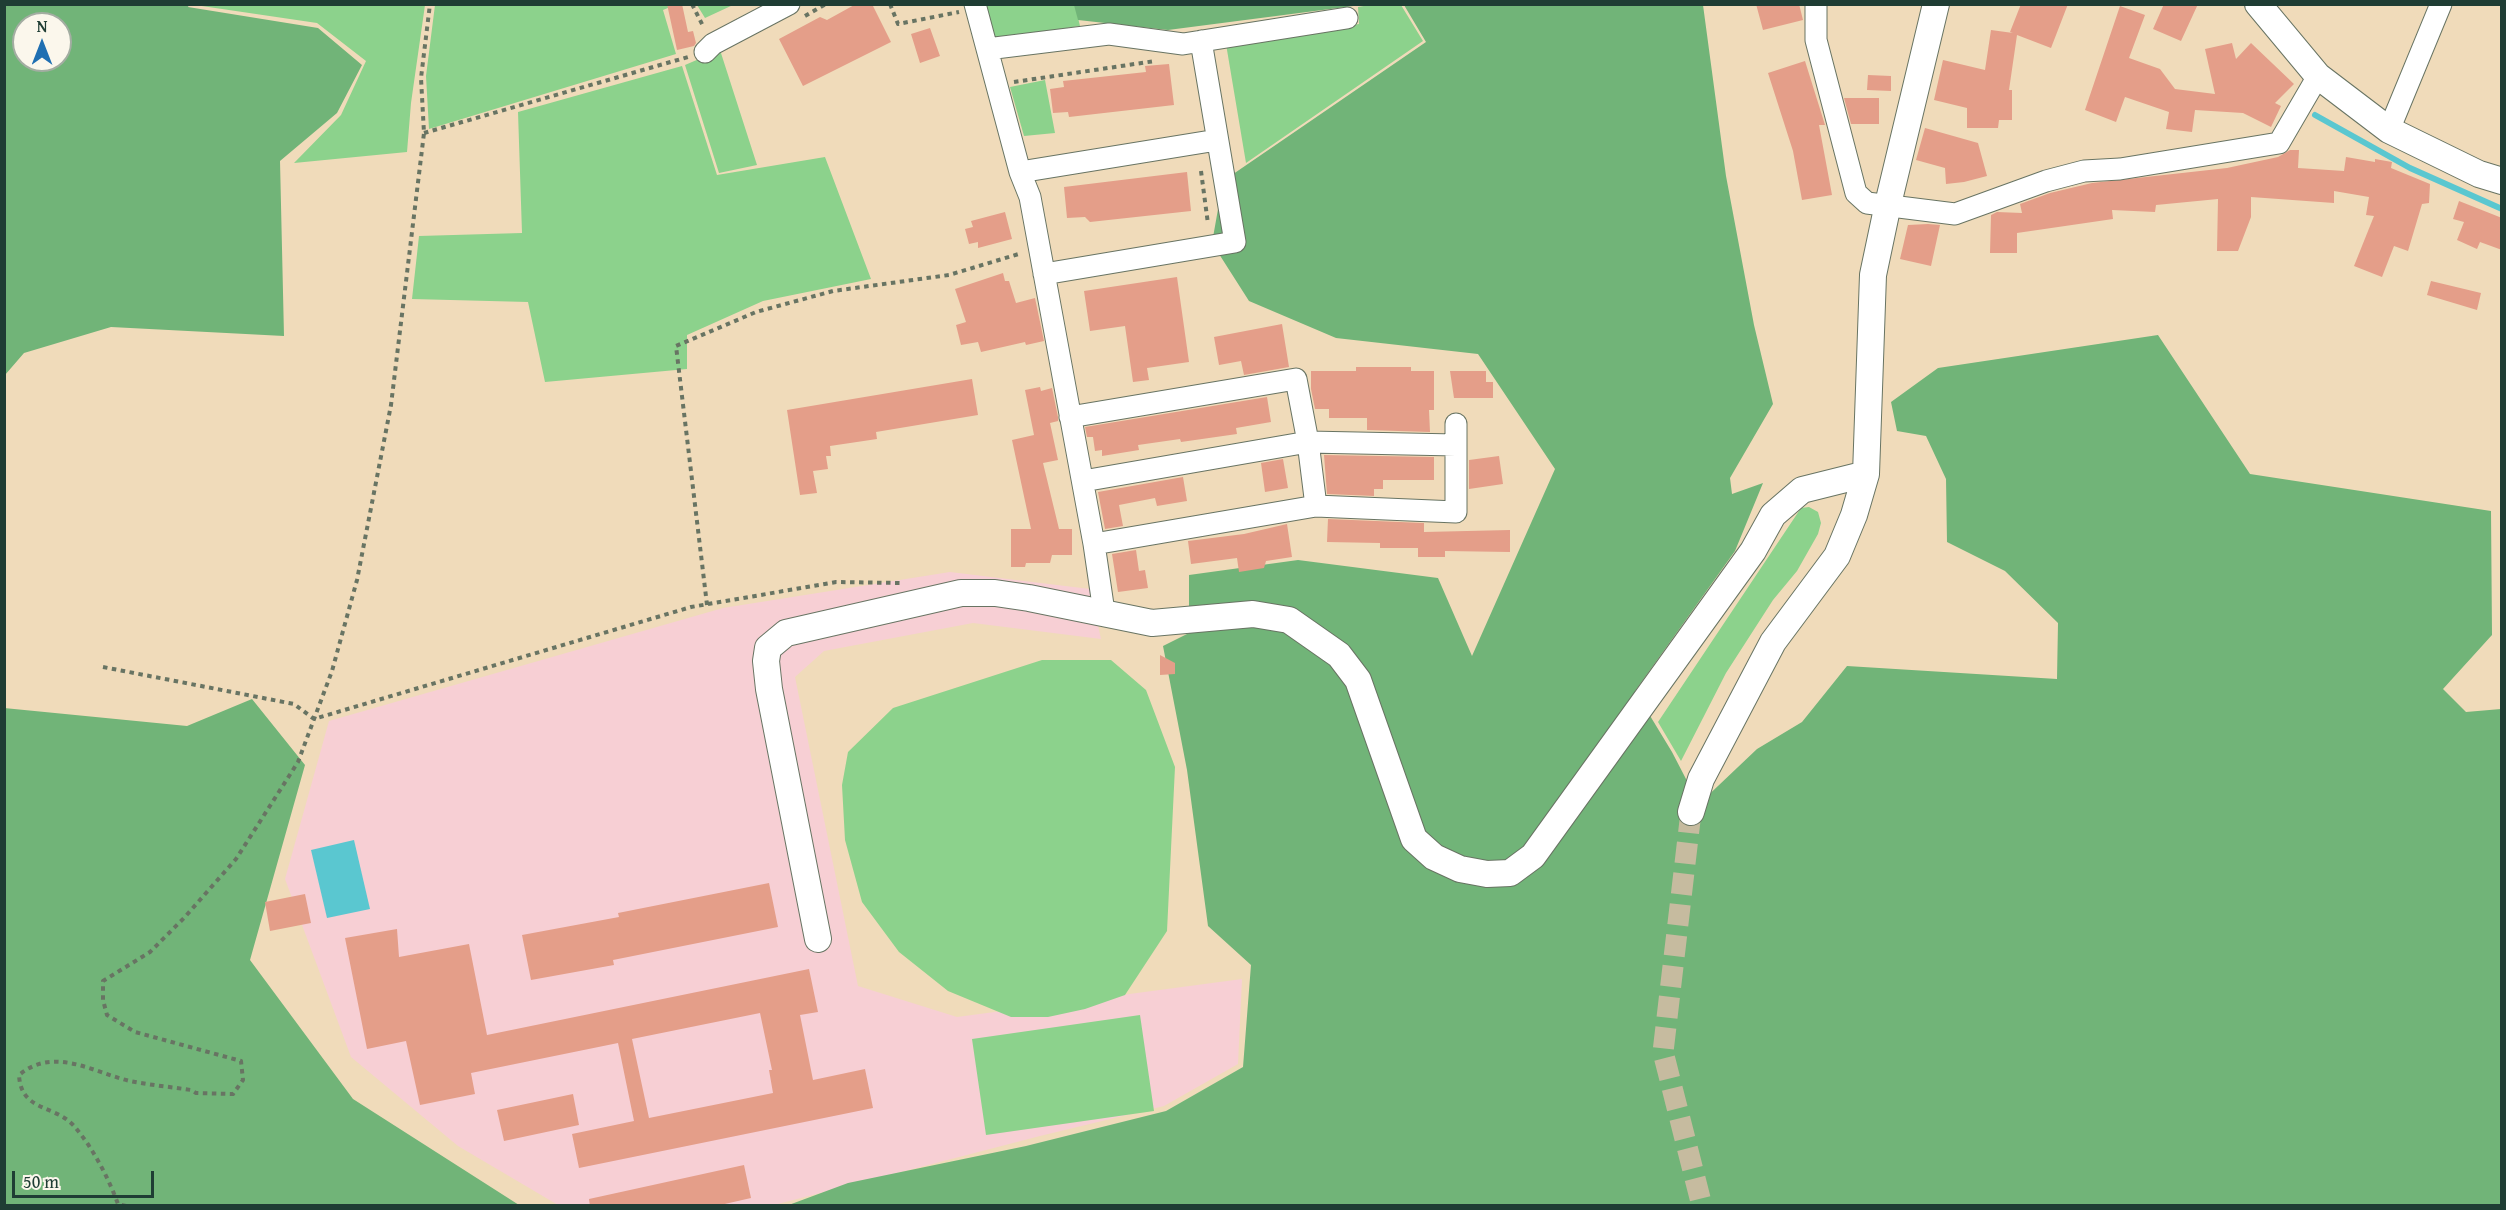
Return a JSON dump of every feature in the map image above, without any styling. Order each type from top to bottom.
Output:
[{"type":"street","points":[[709,48],[789,4]]},
{"type":"street","points":[[1816,4],[1816,40],[1856,193],[1867,203],[1955,214],[2046,181],[2084,171],[2120,169],[2279,144],[2318,76]]},
{"type":"street","points":[[1690,812],[1701,779],[1773,642],[1837,556],[1854,515],[1866,474],[1873,275],[1936,4]]},
{"type":"street","points":[[2258,4],[2318,76],[2389,129],[2479,174],[2502,181]]},
{"type":"street","points":[[2389,129],[2441,4]]},
{"type":"street","points":[[975,6],[1020,172],[1030,197],[1083,481],[1104,612]]},
{"type":"street","points":[[987,50],[1108,34],[1184,44],[1347,18]]},
{"type":"street","points":[[1044,274],[1235,242],[1201,41]]},
{"type":"street","points":[[1020,172],[1217,140]]},
{"type":"street","points":[[1070,417],[1296,378],[1308,442],[1316,506]]},
{"type":"street","points":[[1083,481],[1308,442],[1456,434],[1456,512],[1316,506],[1094,544]]},
{"type":"street","points":[[818,939],[769,689],[766,662],[768,648],[786,633],[961,593],[995,593],[1152,623],[1253,615],[1289,620],[1339,655],[1358,680],[1414,839],[1434,857],[1460,869],[1487,874],[1509,873],[1533,856],[1753,551],[1773,515],[1803,490],[1866,474]]},
{"type":"path","points":[[126,1206],[118,1204],[90,1147],[72,1124],[30,1102],[20,1088],[19,1075],[30,1066],[46,1061],[82,1065],[130,1081],[191,1090],[196,1093],[233,1094],[243,1080],[241,1061],[135,1032],[107,1015],[103,1000],[103,981],[150,952],[184,918],[236,859],[298,762],[343,637],[357,580],[391,405],[424,133],[421,78],[430,4]]},
{"type":"path","points":[[424,133],[709,48],[692,4]]},
{"type":"path","points":[[890,4],[898,24],[975,6]]},
{"type":"path","points":[[997,85],[1160,61]]},
{"type":"path","points":[[1196,144],[1208,224]]},
{"type":"path","points":[[707,605],[676,346],[767,309],[833,291],[949,275],[1040,247]]},
{"type":"path","points":[[314,719],[691,608],[836,582],[906,583]]},
{"type":"path","points":[[103,667],[294,704],[314,719]]},
{"type":"shaded area","points":[[950,572],[1090,589],[1101,639],[973,623],[824,651],[795,677],[858,986],[957,1017],[1242,979],[1238,1064],[1164,1106],[774,1205],[558,1205],[458,1146],[351,1057],[285,879],[329,721],[723,608]]},
{"type":"green space","points":[[5,4],[189,5],[188,7],[318,28],[362,65],[337,113],[280,161],[284,336],[111,327],[24,353],[5,375]]},
{"type":"green space","points":[[1375,4],[1401,5],[1423,41],[1246,163],[1226,44],[1359,24],[1358,7]]},
{"type":"green space","points":[[195,5],[425,5],[411,103],[407,152],[294,163],[341,115],[366,61],[317,23]]},
{"type":"green space","points":[[435,5],[675,5],[663,10],[676,54],[429,129],[426,76]]},
{"type":"green space","points":[[697,5],[733,5],[705,18]]},
{"type":"green space","points":[[983,5],[1075,5],[1080,26],[992,39]]},
{"type":"green space","points":[[1074,5],[1361,5],[1168,30],[1078,20]]},
{"type":"green space","points":[[1404,5],[1703,5],[1726,176],[1754,325],[1773,404],[1730,478],[1732,494],[1763,483],[1735,551],[1635,691],[1672,752],[1699,804],[1757,749],[1802,722],[1847,666],[2057,679],[2058,623],[2005,571],[1947,542],[1946,479],[1926,436],[1897,431],[1891,402],[1938,368],[2158,335],[2250,474],[2491,511],[2492,635],[2443,689],[2466,712],[2501,709],[2501,1205],[786,1206],[848,1183],[1026,1146],[1166,1111],[1243,1067],[1251,965],[1208,926],[1187,770],[1163,646],[1189,633],[1189,575],[1298,560],[1438,578],[1472,656],[1555,469],[1478,354],[1336,338],[1249,301],[1212,243],[1223,181],[1426,42]]},
{"type":"green space","points":[[720,50],[757,165],[719,173],[685,65]]},
{"type":"green space","points":[[682,66],[717,175],[825,157],[871,279],[763,301],[687,335],[687,369],[545,382],[528,302],[412,299],[419,236],[522,233],[518,112]]},
{"type":"green space","points":[[1045,80],[1055,133],[1024,136],[1010,87]]},
{"type":"green space","points":[[1809,507],[1818,512],[1821,523],[1818,534],[1797,571],[1773,600],[1726,673],[1681,761],[1658,722],[1801,508]]},
{"type":"green space","points":[[1042,660],[1111,660],[1146,690],[1175,767],[1167,931],[1125,995],[1085,1009],[1048,1017],[1011,1017],[948,991],[899,952],[862,902],[845,840],[842,785],[848,752],[893,708]]},
{"type":"green space","points":[[252,699],[305,765],[250,960],[353,1099],[519,1205],[5,1205],[4,708],[187,726]]},
{"type":"green space","points":[[1140,1015],[1154,1111],[986,1135],[972,1039]]},
{"type":"water","points":[[354,840],[370,909],[327,918],[311,850]]},
{"type":"building","points":[[667,4],[682,4],[688,32],[693,31],[696,43],[694,46],[677,50]]},
{"type":"building","points":[[856,4],[872,4],[891,42],[803,86],[779,39],[820,17],[827,20]]},
{"type":"building","points":[[1756,4],[1799,4],[1803,20],[1763,30]]},
{"type":"building","points":[[2021,4],[2068,4],[2051,48],[2017,35],[2009,90],[2012,90],[2012,120],[1999,120],[1998,128],[1967,128],[1967,108],[1934,100],[1943,60],[1985,70],[1991,30],[2013,33],[2010,32]]},
{"type":"building","points":[[2164,4],[2198,4],[2181,41],[2153,29]]},
{"type":"building","points":[[2120,6],[2145,15],[2129,58],[2160,69],[2175,89],[2215,94],[2205,49],[2232,43],[2236,59],[2251,43],[2294,84],[2275,103],[2281,106],[2271,127],[2243,113],[2195,110],[2192,132],[2166,129],[2169,112],[2125,97],[2116,122],[2085,110]]},
{"type":"building","points":[[930,28],[940,56],[920,63],[911,34]]},
{"type":"building","points":[[1805,61],[1825,125],[1819,125],[1832,195],[1802,200],[1793,151],[1768,73]]},
{"type":"building","points":[[1169,64],[1174,105],[1069,117],[1068,112],[1053,113],[1050,89],[1064,87],[1063,81],[1146,72],[1145,66]]},
{"type":"building","points":[[1868,75],[1891,76],[1891,91],[1867,90]]},
{"type":"building","points":[[1844,98],[1879,98],[1879,124],[1851,124]]},
{"type":"building","points":[[1925,128],[1978,143],[1987,176],[1946,184],[1945,168],[1916,160]]},
{"type":"building","points":[[2290,150],[2299,150],[2298,168],[2344,171],[2346,157],[2375,162],[2375,159],[2392,162],[2391,168],[2430,184],[2429,203],[2422,204],[2408,251],[2394,246],[2382,277],[2354,266],[2374,216],[2366,215],[2369,197],[2334,191],[2334,203],[2251,197],[2251,217],[2238,251],[2217,251],[2218,199],[2156,205],[2155,212],[2112,210],[2113,219],[2017,233],[2017,253],[1990,253],[1991,215],[1997,212],[2022,213],[2020,204],[2050,193],[2092,183],[2227,168],[2278,157]]},
{"type":"building","points":[[1187,172],[1191,211],[1090,222],[1085,217],[1067,218],[1064,187]]},
{"type":"building","points":[[2459,201],[2502,218],[2502,250],[2480,242],[2477,249],[2457,240],[2464,222],[2453,219]]},
{"type":"building","points":[[1005,212],[1012,239],[978,248],[978,242],[969,244],[965,229],[973,227],[971,221]]},
{"type":"building","points":[[1908,225],[1940,225],[1931,266],[1900,259]]},
{"type":"building","points":[[1003,273],[1005,281],[1009,281],[1016,303],[1035,298],[1044,341],[1026,345],[1025,342],[981,352],[978,342],[961,345],[956,325],[966,322],[955,289]]},
{"type":"building","points":[[1177,277],[1189,362],[1147,368],[1149,380],[1133,382],[1125,326],[1090,331],[1084,291]]},
{"type":"building","points":[[2431,281],[2481,293],[2477,310],[2427,295]]},
{"type":"building","points":[[1282,324],[1289,367],[1244,375],[1241,361],[1219,365],[1214,337]]},
{"type":"building","points":[[1356,367],[1411,367],[1411,371],[1434,371],[1434,410],[1429,410],[1430,432],[1367,430],[1367,418],[1329,418],[1329,409],[1315,409],[1311,389],[1311,371],[1356,371]]},
{"type":"building","points":[[1450,371],[1486,371],[1486,382],[1493,382],[1493,398],[1454,398]]},
{"type":"building","points":[[972,379],[978,415],[876,432],[877,439],[830,446],[831,456],[826,456],[828,469],[813,471],[817,493],[800,495],[787,410]]},
{"type":"building","points":[[1040,387],[1041,391],[1052,388],[1058,417],[1058,421],[1050,423],[1058,460],[1043,463],[1059,529],[1072,529],[1072,555],[1052,555],[1050,563],[1026,563],[1025,567],[1011,567],[1011,529],[1031,529],[1012,440],[1034,435],[1025,390]]},
{"type":"building","points":[[1267,397],[1271,422],[1236,428],[1237,434],[1138,445],[1139,450],[1102,456],[1102,450],[1095,451],[1093,437],[1087,437],[1085,427]]},
{"type":"building","points":[[1324,455],[1434,457],[1434,480],[1383,480],[1383,489],[1374,489],[1374,496],[1327,494]]},
{"type":"building","points":[[1499,456],[1503,484],[1469,489],[1469,460]]},
{"type":"building","points":[[1283,459],[1288,488],[1265,492],[1261,463]]},
{"type":"building","points":[[1183,477],[1187,501],[1157,506],[1155,498],[1119,505],[1123,526],[1105,529],[1098,492]]},
{"type":"building","points":[[1328,519],[1424,523],[1424,532],[1510,530],[1510,552],[1445,551],[1445,557],[1418,557],[1418,548],[1380,548],[1380,543],[1327,542]]},
{"type":"building","points":[[1287,524],[1292,557],[1266,561],[1264,568],[1239,572],[1237,558],[1191,564],[1188,541],[1244,534]]},
{"type":"building","points":[[1136,550],[1139,571],[1145,570],[1148,588],[1118,592],[1112,554]]},
{"type":"building","points":[[1160,655],[1175,663],[1175,674],[1160,675]]},
{"type":"building","points":[[769,883],[778,927],[613,960],[614,965],[531,980],[522,935],[619,917],[618,913]]},
{"type":"building","points":[[305,894],[311,923],[270,931],[265,902]]},
{"type":"building","points":[[397,929],[399,957],[469,944],[487,1035],[809,969],[818,1012],[800,1015],[813,1080],[865,1069],[873,1108],[579,1168],[572,1134],[634,1121],[618,1043],[471,1073],[475,1094],[420,1105],[406,1041],[367,1049],[345,938]],"holes":[[[760,1013],[772,1070],[769,1070],[773,1093],[649,1118],[632,1039]]]},
{"type":"building","points":[[573,1094],[579,1125],[504,1141],[497,1110]]},
{"type":"building","points":[[744,1165],[751,1198],[716,1206],[590,1206],[589,1199]]},
{"type":"waterway","points":[[2315,115],[2410,168],[2502,209]]},
{"type":"tunnel","points":[[1691,812],[1663,1052],[1702,1206]]}]
